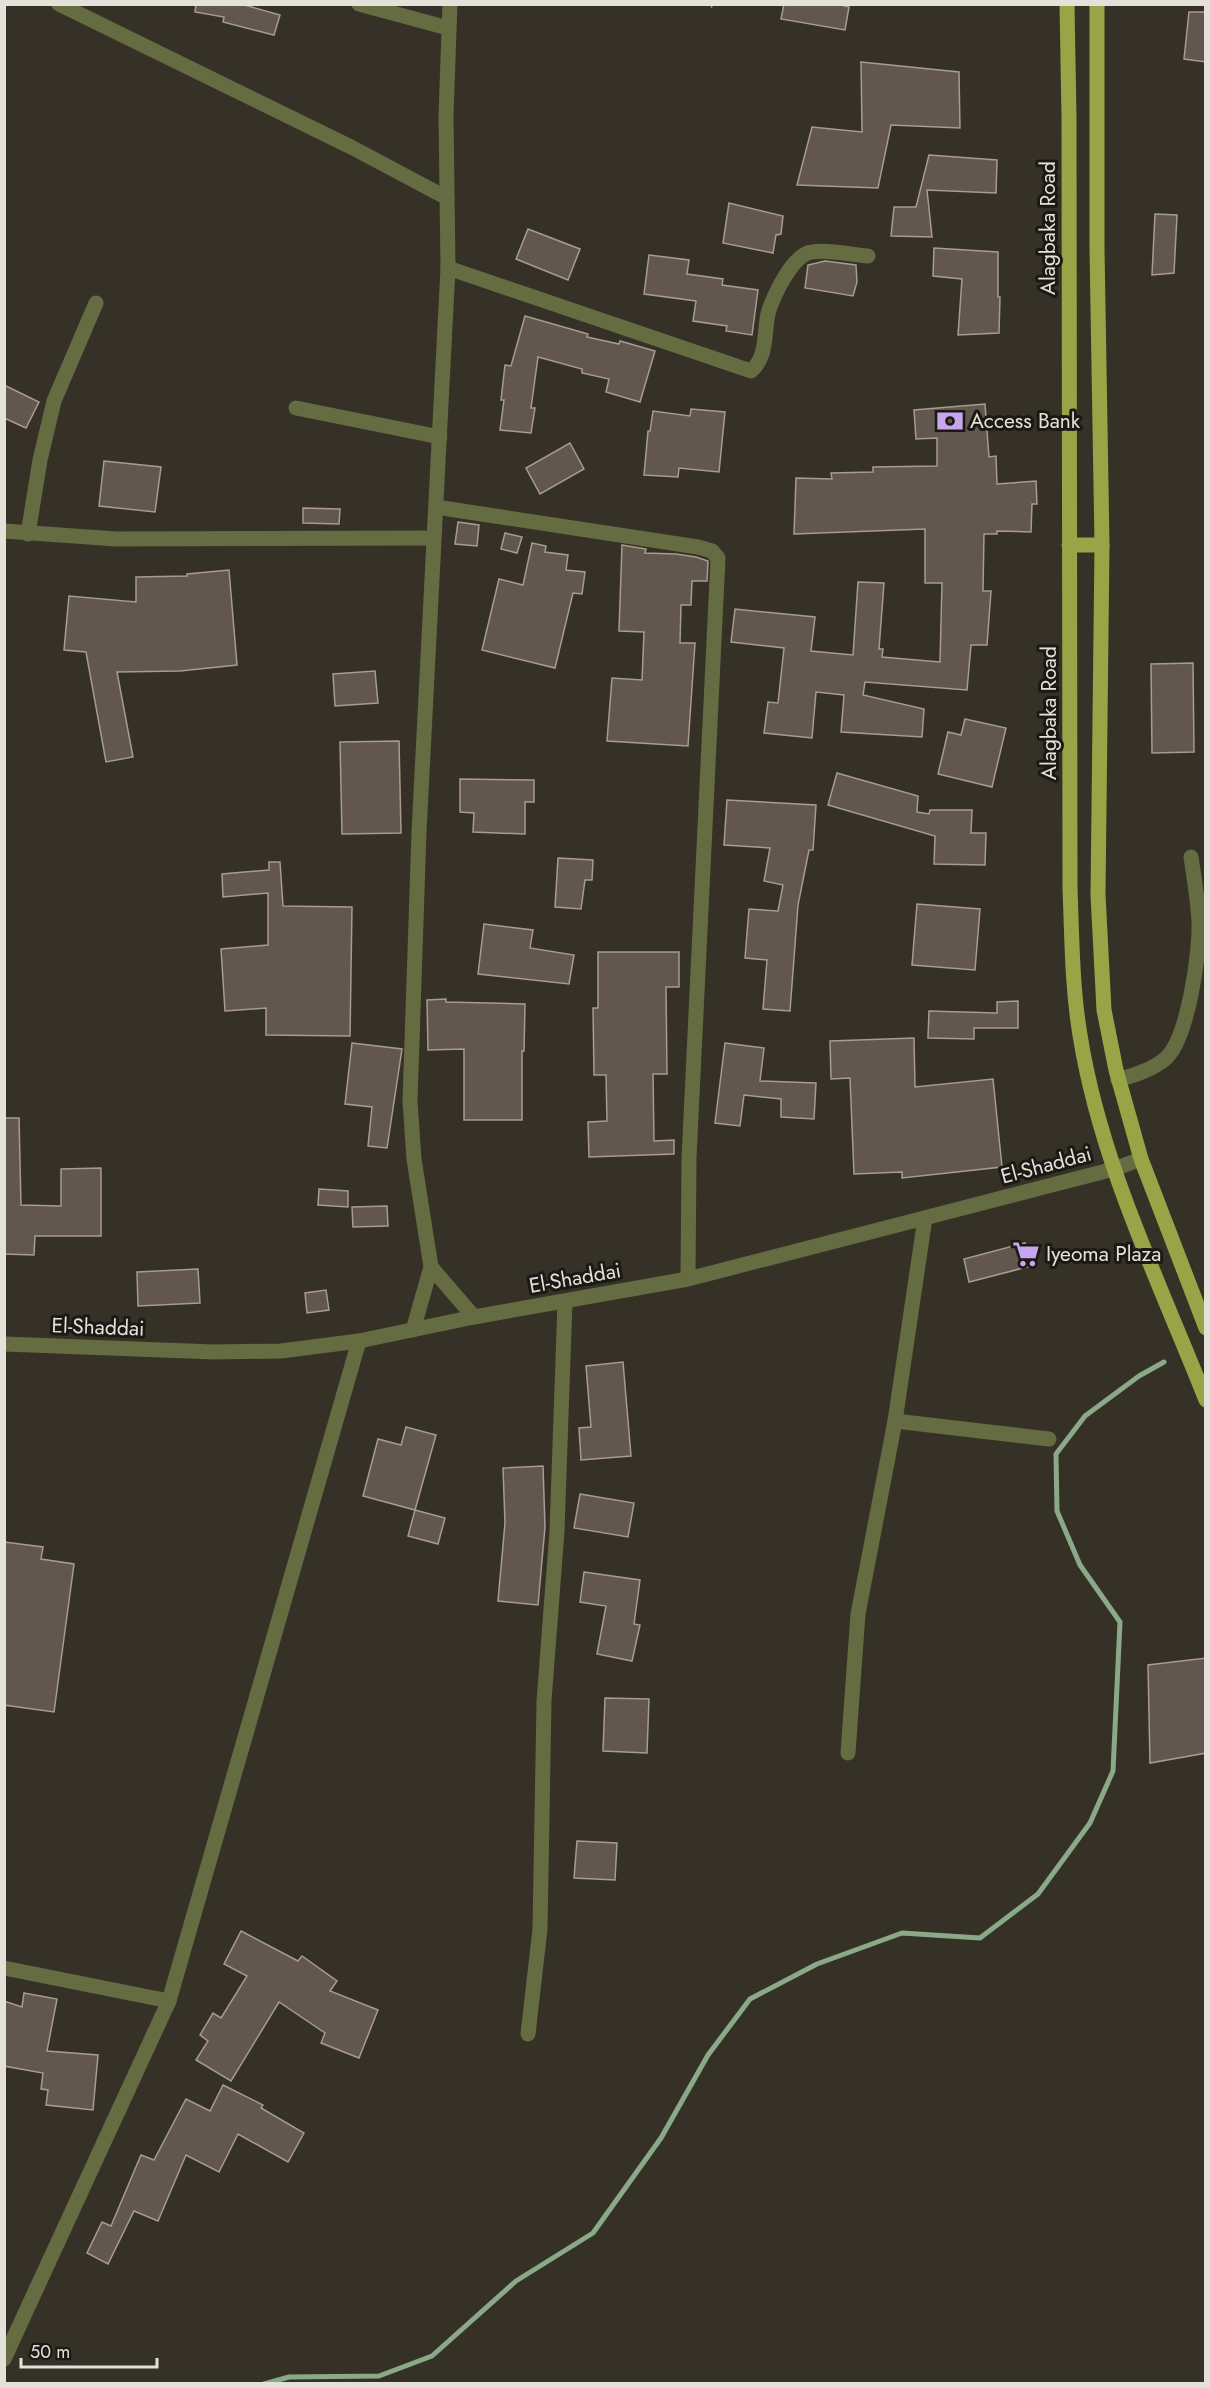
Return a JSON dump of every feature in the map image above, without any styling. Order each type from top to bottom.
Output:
[{"type":"main road","name":"Alagbaka Road","points":[[1067,4],[1070,890],[1074,981],[1080,1035],[1094,1101],[1114,1169],[1206,1400]]},
{"type":"main road","points":[[1097,4],[1097,248],[1102,545],[1098,895],[1104,1010],[1118,1080],[1141,1159],[1206,1328]]},
{"type":"main road","points":[[1069,545],[1102,545]]},
{"type":"street","points":[[59,4],[353,148],[447,198]]},
{"type":"street","points":[[413,1330],[431,1267],[414,1158],[410,1101],[418,832],[448,268],[446,116],[450,4]]},
{"type":"street","points":[[362,5],[448,28]]},
{"type":"street","points":[[448,268],[751,371],[757,366],[762,356],[769,310],[788,271],[797,259],[811,251],[868,256]]},
{"type":"street","points":[[28,534],[40,460],[54,401],[96,303]]},
{"type":"street","points":[[296,408],[440,436]]},
{"type":"street","points":[[436,507],[698,547],[712,551],[718,558],[688,1158],[688,1279]]},
{"type":"street","points":[[4,531],[116,539],[432,538]]},
{"type":"street","points":[[1118,1080],[1145,1071],[1166,1059],[1174,1048],[1187,1012],[1196,970],[1199,922],[1191,857]]},
{"type":"street","name":"El-Shaddai","points":[[4,1344],[214,1352],[281,1351],[359,1341],[474,1317],[688,1279],[1114,1169],[1141,1159]]},
{"type":"street","points":[[848,1753],[858,1614],[895,1421],[925,1218]]},
{"type":"street","points":[[431,1267],[474,1317]]},
{"type":"street","points":[[528,2034],[540,1929],[544,1701],[557,1531],[565,1302]]},
{"type":"street","points":[[4,2359],[169,2001],[359,1341]]},
{"type":"street","points":[[895,1421],[1049,1439]]},
{"type":"street","points":[[4,1968],[169,2001]]},
{"type":"path","points":[[706,4],[710,7],[719,4]]},
{"type":"building","points":[[196,4],[241,4],[280,15],[274,35],[223,22],[224,17],[195,12]]},
{"type":"building","points":[[784,4],[837,4],[849,7],[845,30],[781,19]]},
{"type":"building","points":[[1189,12],[1206,12],[1206,62],[1184,59]]},
{"type":"building","points":[[861,62],[959,72],[960,128],[891,125],[878,188],[797,185],[812,127],[862,132]]},
{"type":"building","points":[[929,155],[997,160],[996,193],[927,190],[932,237],[891,236],[894,207],[916,207]]},
{"type":"building","points":[[729,203],[783,216],[781,234],[776,235],[773,253],[723,243]]},
{"type":"building","points":[[1155,214],[1177,215],[1174,273],[1152,275]]},
{"type":"building","points":[[528,229],[580,249],[568,280],[516,259]]},
{"type":"building","points":[[934,248],[998,252],[999,333],[958,335],[962,279],[933,276]]},
{"type":"building","points":[[649,255],[689,260],[687,274],[723,279],[722,285],[758,290],[752,335],[726,331],[727,326],[693,321],[696,301],[644,294]]},
{"type":"building","points":[[825,261],[856,265],[857,282],[853,296],[805,288],[808,265]]},
{"type":"building","points":[[525,316],[588,334],[587,337],[619,344],[620,341],[655,351],[640,402],[606,392],[609,379],[582,373],[582,369],[538,357],[531,408],[535,408],[531,433],[500,430],[505,365],[511,366]]},
{"type":"building","points":[[4,385],[39,402],[26,428],[4,418]]},
{"type":"building","points":[[985,404],[989,457],[996,456],[997,484],[1036,481],[1037,504],[1032,504],[1031,532],[997,531],[997,534],[984,534],[983,591],[991,591],[987,645],[971,645],[967,690],[865,682],[863,695],[924,709],[922,737],[841,732],[844,695],[816,692],[812,738],[764,733],[768,702],[778,703],[784,648],[731,642],[735,609],[815,617],[811,651],[853,655],[858,582],[884,583],[879,649],[883,649],[882,657],[940,662],[942,583],[925,583],[925,529],[794,534],[796,478],[832,479],[831,473],[873,472],[873,467],[937,466],[937,438],[916,439],[914,410]]},
{"type":"building","points":[[691,409],[725,412],[719,472],[679,468],[678,477],[644,475],[648,431],[650,431],[653,411],[690,416]]},
{"type":"building","points":[[570,443],[584,469],[540,494],[526,468]]},
{"type":"building","points":[[104,461],[161,467],[155,512],[99,506]]},
{"type":"building","points":[[303,508],[340,509],[339,524],[303,523]]},
{"type":"building","points":[[458,522],[479,525],[477,546],[455,544]]},
{"type":"building","points":[[505,533],[522,537],[517,553],[501,549]]},
{"type":"building","points":[[532,543],[546,546],[545,552],[568,555],[566,570],[585,572],[582,594],[573,593],[555,668],[482,650],[499,579],[523,585]]},
{"type":"building","points":[[622,545],[646,549],[645,553],[676,554],[708,561],[707,581],[692,581],[691,605],[681,605],[680,643],[695,643],[688,746],[607,741],[612,678],[642,680],[644,632],[619,631]]},
{"type":"building","points":[[229,570],[237,665],[180,671],[117,672],[133,757],[106,762],[86,652],[64,650],[69,596],[136,602],[136,577],[187,576],[187,574]]},
{"type":"building","points":[[1193,663],[1194,752],[1152,753],[1151,664]]},
{"type":"building","points":[[375,671],[378,703],[335,706],[333,674]]},
{"type":"building","points":[[965,719],[1006,728],[992,787],[938,774],[948,732],[961,735]]},
{"type":"building","points":[[399,741],[401,833],[342,834],[340,742]]},
{"type":"building","points":[[837,773],[918,796],[917,812],[929,814],[930,810],[972,810],[971,833],[986,833],[985,865],[934,864],[935,836],[828,805]]},
{"type":"building","points":[[460,779],[534,780],[534,802],[525,802],[525,834],[473,832],[474,813],[460,812]]},
{"type":"building","points":[[727,800],[816,805],[813,850],[809,850],[798,905],[790,1011],[763,1009],[767,960],[745,958],[749,909],[778,911],[783,885],[764,881],[770,848],[724,845]]},
{"type":"building","points":[[558,858],[593,860],[592,880],[585,880],[581,909],[555,907]]},
{"type":"building","points":[[269,862],[280,862],[283,906],[352,907],[350,1036],[266,1035],[266,1008],[225,1011],[221,949],[268,945],[268,893],[223,897],[222,874],[269,870]]},
{"type":"building","points":[[917,904],[980,909],[975,970],[912,965]]},
{"type":"building","points":[[484,924],[533,930],[530,948],[574,955],[569,984],[478,974]]},
{"type":"building","points":[[598,952],[679,952],[679,987],[666,987],[667,1074],[653,1074],[654,1141],[674,1140],[674,1154],[589,1157],[588,1122],[607,1121],[606,1075],[594,1075],[593,1008],[598,1008]]},
{"type":"building","points":[[446,999],[446,1002],[525,1004],[522,1120],[464,1120],[464,1049],[428,1050],[427,1000]]},
{"type":"building","points":[[1018,1001],[1018,1028],[974,1028],[974,1039],[928,1038],[929,1011],[997,1013],[997,1002]]},
{"type":"building","points":[[914,1038],[915,1087],[993,1079],[1002,1167],[902,1178],[902,1172],[854,1174],[850,1078],[831,1079],[830,1041]]},
{"type":"building","points":[[352,1043],[402,1049],[387,1148],[368,1146],[372,1107],[345,1104]]},
{"type":"building","points":[[725,1043],[764,1048],[760,1081],[816,1083],[814,1119],[781,1117],[781,1099],[744,1095],[740,1126],[715,1123]]},
{"type":"building","points":[[4,1118],[19,1118],[21,1205],[61,1206],[61,1169],[101,1168],[101,1236],[35,1236],[34,1255],[4,1254]]},
{"type":"building","points":[[319,1189],[348,1191],[348,1207],[318,1205]]},
{"type":"building","points":[[387,1206],[388,1226],[353,1227],[352,1207]]},
{"type":"building","points":[[1025,1243],[1031,1266],[969,1282],[964,1259]]},
{"type":"building","points":[[198,1269],[200,1303],[138,1306],[137,1272]]},
{"type":"building","points":[[326,1290],[329,1310],[307,1313],[305,1293]]},
{"type":"building","points":[[623,1362],[631,1456],[581,1460],[579,1428],[591,1427],[586,1366]]},
{"type":"building","points":[[406,1427],[436,1435],[415,1510],[363,1496],[378,1439],[401,1445]]},
{"type":"building","points":[[543,1466],[545,1527],[538,1605],[498,1601],[505,1523],[503,1468]]},
{"type":"building","points":[[580,1494],[634,1503],[628,1537],[574,1528]]},
{"type":"building","points":[[415,1510],[445,1518],[438,1544],[408,1536]]},
{"type":"building","points":[[4,1542],[43,1547],[41,1559],[74,1564],[54,1712],[4,1705]]},
{"type":"building","points":[[584,1572],[640,1580],[634,1624],[640,1625],[632,1661],[597,1654],[606,1606],[580,1602]]},
{"type":"building","points":[[1206,1658],[1206,1753],[1150,1763],[1148,1665]]},
{"type":"building","points":[[605,1698],[649,1699],[647,1753],[603,1751]]},
{"type":"building","points":[[577,1841],[617,1843],[615,1880],[574,1878]]},
{"type":"building","points":[[241,1931],[298,1961],[302,1956],[337,1981],[330,1991],[378,2010],[359,2058],[321,2043],[325,2033],[279,2002],[231,2081],[196,2060],[208,2041],[200,2035],[213,2013],[221,2018],[247,1976],[224,1964]]},
{"type":"building","points":[[24,1993],[57,1999],[47,2051],[98,2055],[93,2110],[46,2105],[48,2090],[41,2089],[43,2073],[4,2066],[4,2001],[22,2007]]},
{"type":"building","points":[[223,2085],[263,2105],[261,2108],[304,2133],[288,2162],[238,2134],[219,2172],[186,2155],[158,2221],[134,2211],[108,2264],[87,2253],[102,2222],[111,2226],[141,2155],[154,2160],[186,2099],[210,2111]]},
{"type":"waterway","points":[[264,2384],[289,2377],[379,2376],[432,2356],[516,2281],[593,2233],[661,2138],[708,2055],[750,1999],[817,1964],[902,1933],[980,1938],[1038,1894],[1090,1823],[1113,1771],[1120,1622],[1080,1565],[1057,1511],[1056,1454],[1085,1416],[1139,1376],[1164,1362]]},
{"type":"place","name":"Access Bank","points":[[950,421]]},
{"type":"place","name":"Iyeoma Plaza","points":[[1026,1254]]}]
